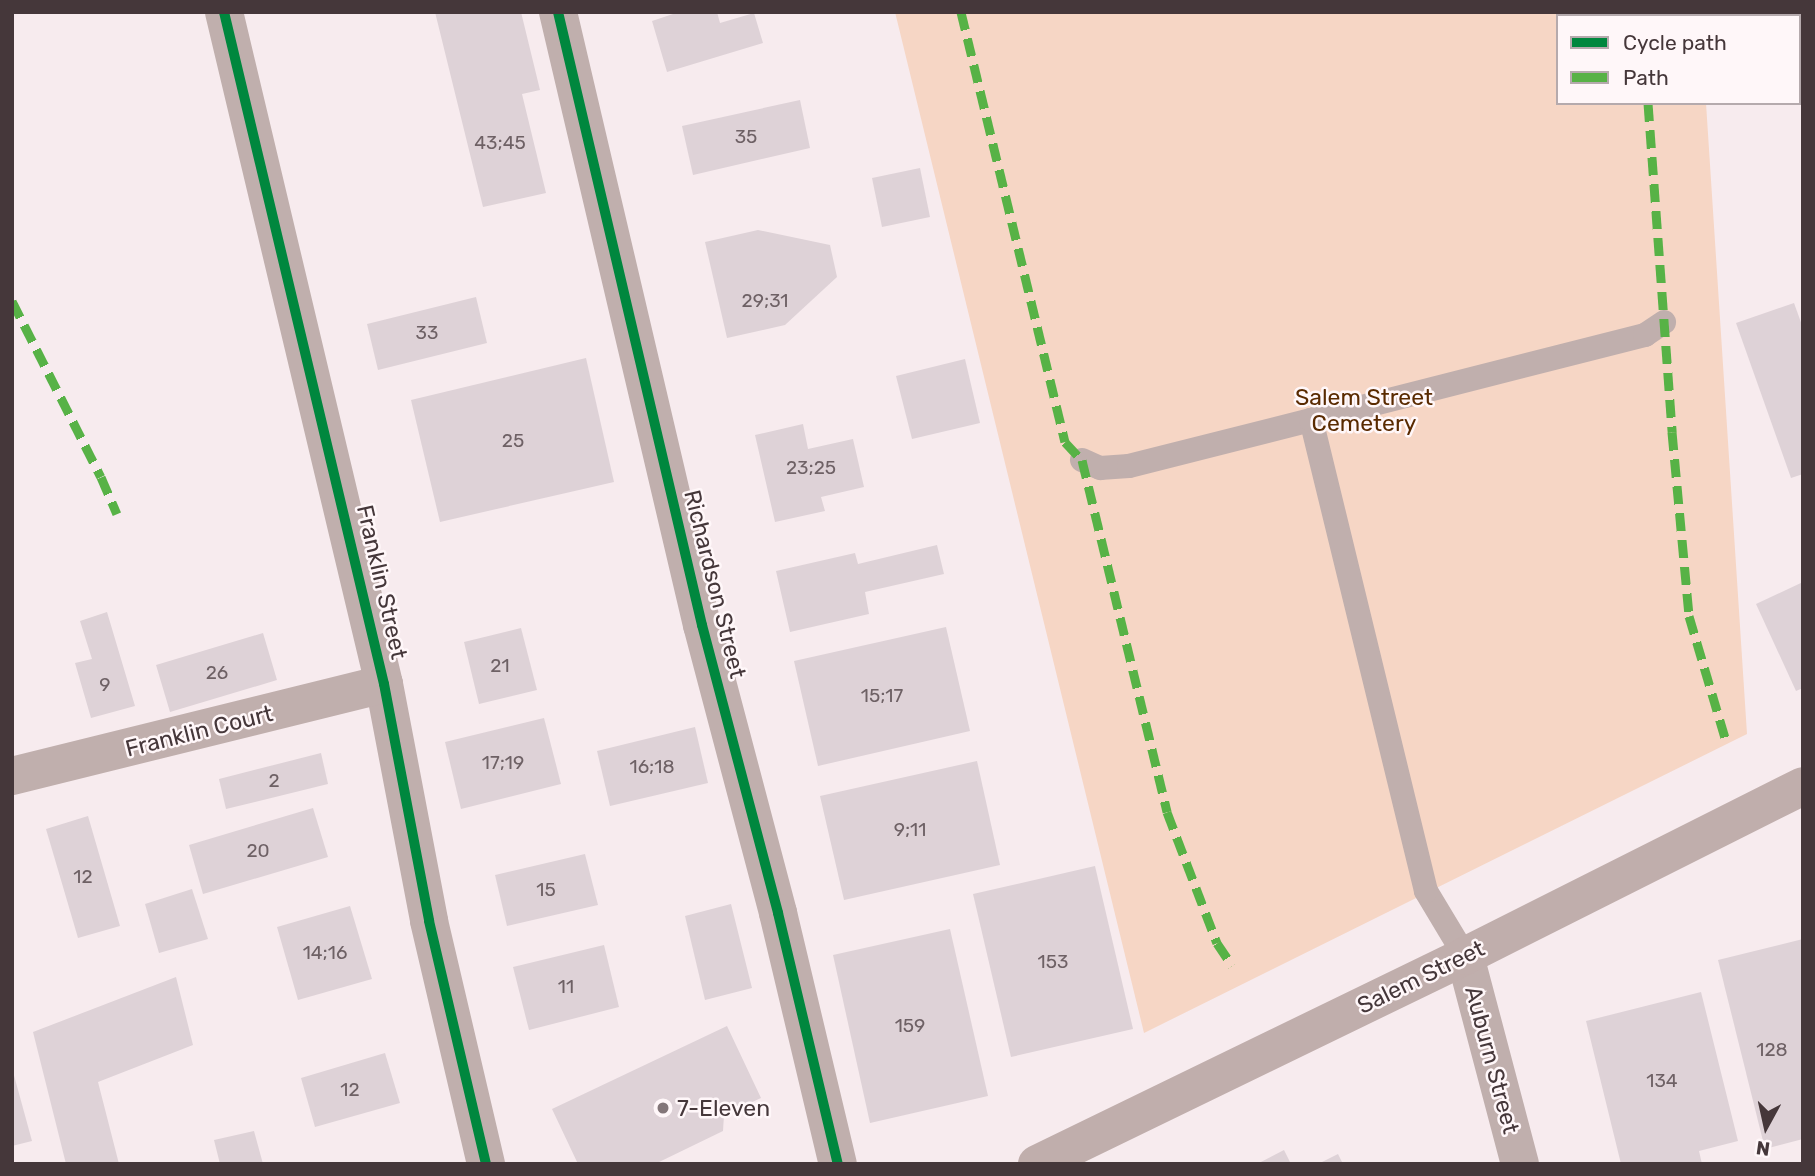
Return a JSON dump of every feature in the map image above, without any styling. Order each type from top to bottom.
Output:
[{"type":"main road","name":"Salem Street","points":[[1037,1164],[1465,956],[1803,786]]},
{"type":"street","name":"Franklin Street","points":[[224,12],[299,316],[384,684],[429,921],[486,1164]]},
{"type":"street","name":"Richardson Street","points":[[558,12],[698,611],[778,912],[838,1164]]},
{"type":"street","name":"Franklin Court","points":[[12,776],[384,684]]},
{"type":"street","name":"Auburn Street","points":[[1465,956],[1520,1164]]},
{"type":"lane","points":[[1082,460],[1100,468],[1129,466],[1645,335],[1664,321]]},
{"type":"lane","points":[[1311,420],[1426,891],[1465,956]]},
{"type":"green space","name":"Salem Street Cemetery","points":[[895,12],[1700,12],[1556,14],[1556,105],[1706,105],[1747,734],[1144,1033]]},
{"type":"building","points":[[435,12],[521,12],[540,90],[522,94],[546,193],[483,207]]},
{"type":"building","points":[[679,12],[717,12],[720,23],[754,13],[763,43],[667,72],[652,21]]},
{"type":"building","points":[[800,100],[810,148],[693,175],[682,126]]},
{"type":"building","points":[[920,168],[930,217],[882,227],[872,178]]},
{"type":"building","points":[[758,230],[830,245],[837,277],[785,325],[727,338],[705,242]]},
{"type":"building","points":[[476,297],[487,343],[378,370],[367,324]]},
{"type":"building","points":[[1794,303],[1803,328],[1803,474],[1791,478],[1736,323]]},
{"type":"building","points":[[586,358],[614,482],[440,522],[411,400]]},
{"type":"building","points":[[965,359],[980,423],[912,439],[896,376]]},
{"type":"building","points":[[803,424],[808,449],[853,439],[864,487],[821,497],[825,511],[775,522],[755,435]]},
{"type":"building","points":[[937,545],[944,574],[865,592],[869,614],[790,632],[776,571],[855,553],[858,564]]},
{"type":"building","points":[[1803,582],[1803,688],[1796,691],[1756,604]]},
{"type":"building","points":[[107,612],[135,706],[91,718],[75,663],[92,659],[80,621]]},
{"type":"building","points":[[946,627],[970,731],[818,766],[794,661]]},
{"type":"building","points":[[521,628],[537,690],[479,704],[464,642]]},
{"type":"building","points":[[263,633],[277,680],[170,712],[156,665]]},
{"type":"building","points":[[544,718],[561,784],[461,809],[445,742]]},
{"type":"building","points":[[695,727],[708,783],[610,806],[597,751]]},
{"type":"building","points":[[321,753],[328,784],[226,809],[219,779]]},
{"type":"building","points":[[977,761],[1000,865],[844,900],[820,796]]},
{"type":"building","points":[[313,808],[328,857],[203,894],[189,845]]},
{"type":"building","points":[[88,816],[120,926],[78,938],[46,829]]},
{"type":"building","points":[[585,854],[598,905],[507,926],[495,875]]},
{"type":"building","points":[[1095,866],[1133,1029],[1011,1057],[973,894]]},
{"type":"building","points":[[192,889],[208,939],[159,953],[145,904]]},
{"type":"building","points":[[731,904],[752,988],[705,1000],[685,916]]},
{"type":"building","points":[[350,906],[372,979],[298,1000],[277,927]]},
{"type":"building","points":[[950,929],[988,1096],[870,1123],[833,955]]},
{"type":"building","points":[[1803,939],[1803,1139],[1765,1149],[1718,960]]},
{"type":"building","points":[[604,945],[619,1007],[529,1030],[513,967]]},
{"type":"building","points":[[176,977],[193,1045],[98,1082],[119,1164],[66,1164],[33,1032]]},
{"type":"building","points":[[1701,992],[1738,1141],[1699,1151],[1702,1164],[1621,1164],[1586,1021]]},
{"type":"building","points":[[727,1026],[761,1098],[724,1115],[723,1131],[655,1164],[578,1164],[552,1109]]},
{"type":"building","points":[[385,1053],[400,1103],[315,1127],[301,1078]]},
{"type":"building","points":[[12,1068],[32,1141],[12,1146]]},
{"type":"building","points":[[254,1131],[263,1164],[220,1164],[214,1140]]},
{"type":"building","points":[[1284,1150],[1291,1164],[1257,1164]]},
{"type":"building","points":[[1338,1154],[1343,1164],[1318,1164]]},
{"type":"marked path","points":[[961,12],[1065,442],[1082,460],[1167,812],[1217,943],[1232,965]]},
{"type":"marked path","points":[[1648,105],[1672,432],[1689,616],[1727,744]]},
{"type":"marked path","points":[[12,301],[117,514]]},
{"type":"cycle path","points":[[224,12],[384,684],[429,921],[486,1164]]},
{"type":"cycle path","points":[[558,12],[702,625],[778,913],[838,1164]]},
{"type":"place","name":"7-Eleven","points":[[663,1108]]}]
